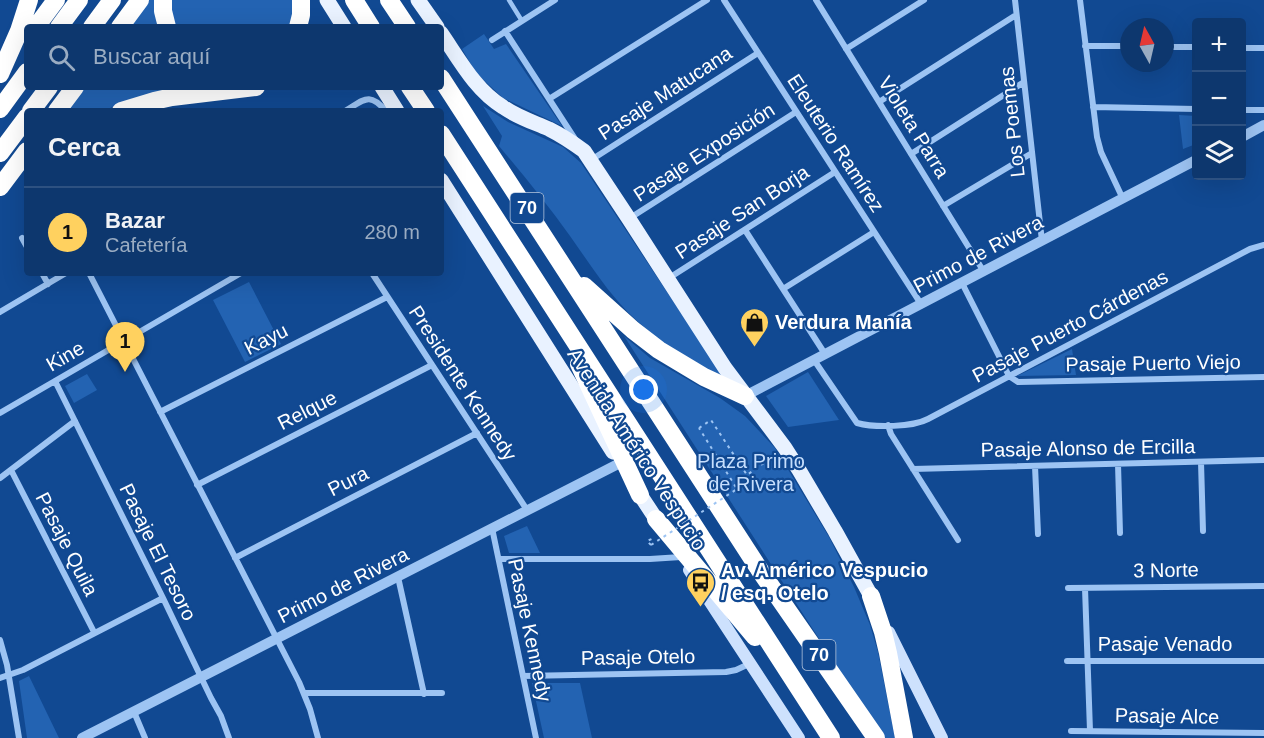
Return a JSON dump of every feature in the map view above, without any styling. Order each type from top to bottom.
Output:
[{"type":"highway","points":[[0,74],[19,31],[29,0]]},
{"type":"highway","points":[[38,24],[56,0]]},
{"type":"highway","points":[[61,24],[79,0]]},
{"type":"highway","points":[[94,24],[112,0]]},
{"type":"highway","points":[[122,24],[140,0]]},
{"type":"highway","points":[[163,0],[166,24]]},
{"type":"highway","points":[[299,24],[301,0]]},
{"type":"highway","points":[[354,0],[369,24]]},
{"type":"highway","points":[[389,0],[405,24]]},
{"type":"highway","points":[[0,74],[24,42]]},
{"type":"highway","points":[[0,109],[24,76]]},
{"type":"highway","name":"70","points":[[444,83],[761,572],[876,738]]},
{"type":"highway","points":[[33,108],[47,90]]},
{"type":"highway","points":[[59,108],[73,90]]},
{"type":"highway","points":[[130,108],[154,100],[231,90]]},
{"type":"highway","points":[[412,90],[424,108]]},
{"type":"highway","points":[[0,153],[24,121]]},
{"type":"highway","name":"70","points":[[444,139],[831,738]]},
{"type":"highway","points":[[0,187],[24,155]]},
{"type":"highway","points":[[0,192],[24,172]]},
{"type":"highway","points":[[561,260],[590,292],[653,346],[704,377],[745,396]]},
{"type":"highway","points":[[549,300],[640,495]]},
{"type":"highway","points":[[656,519],[808,701]]},
{"type":"highway","points":[[871,596],[888,653],[904,738]]},
{"type":"main road","points":[[327,0],[342,24]]},
{"type":"main road","points":[[418,0],[435,24]]},
{"type":"main road","points":[[444,37],[490,98],[512,113],[551,130],[575,144],[587,156],[725,368],[785,448],[818,501],[871,596],[942,738]]},
{"type":"main road","points":[[384,90],[395,108]]},
{"type":"main road","name":"Avenida Américo Vespucio","points":[[444,185],[640,495],[799,738]]},
{"type":"street","points":[[492,40],[555,0]]},
{"type":"street","points":[[549,99],[707,0]]},
{"type":"street","name":"Eleuterio Ramírez","points":[[724,0],[921,304]]},
{"type":"street","name":"Violeta Parra","points":[[816,0],[984,272]]},
{"type":"street","points":[[846,49],[924,0]]},
{"type":"street","name":"Los Poemas","points":[[1015,0],[1042,241]]},
{"type":"street","points":[[1080,0],[1096,137],[1123,199]]},
{"type":"street","points":[[879,102],[1016,15]]},
{"type":"street","points":[[505,31],[587,156]]},
{"type":"street","points":[[1085,45],[1120,46]]},
{"type":"street","points":[[1174,47],[1192,47]]},
{"type":"street","points":[[1246,48],[1264,48]]},
{"type":"street","name":"Pasaje Matucana","points":[[587,156],[758,52]]},
{"type":"street","points":[[911,154],[1024,82]]},
{"type":"street","points":[[350,108],[369,99],[376,100],[383,108]]},
{"type":"street","points":[[1093,107],[1192,109]]},
{"type":"street","points":[[1246,110],[1264,110]]},
{"type":"street","name":"Pasaje Exposición","points":[[629,219],[796,112]]},
{"type":"street","points":[[1246,135],[1264,125]]},
{"type":"street","points":[[943,206],[1032,153]]},
{"type":"street","name":"Primo de Rivera","points":[[745,396],[1192,163]]},
{"type":"street","name":"Pasaje San Borja","points":[[667,279],[835,172]]},
{"type":"street","points":[[745,230],[825,354]]},
{"type":"street","points":[[783,289],[874,232]]},
{"type":"street","points":[[22,238],[24,242]]},
{"type":"street","name":"Pasaje Puerto Cárdenas","points":[[814,360],[857,423],[910,425],[924,421],[1250,249],[1264,245]]},
{"type":"street","points":[[44,276],[48,284]]},
{"type":"street","points":[[0,312],[61,276]]},
{"type":"street","points":[[91,276],[304,693],[318,738]]},
{"type":"street","name":"Kine","points":[[0,412],[236,276]]},
{"type":"street","name":"Presidente Kennedy","points":[[374,276],[527,510]]},
{"type":"street","points":[[962,283],[1009,376]]},
{"type":"street","name":"Kayu","points":[[160,412],[387,297]]},
{"type":"street","name":"Relque","points":[[197,485],[432,365]]},
{"type":"street","name":"Pasaje Puerto Viejo","points":[[1009,376],[1023,382],[1264,377]]},
{"type":"street","name":"Pasaje El Tesoro","points":[[55,381],[221,716],[229,738]]},
{"type":"street","points":[[0,478],[75,421]]},
{"type":"street","points":[[888,425],[891,434],[958,540]]},
{"type":"street","name":"Pura","points":[[235,558],[477,433]]},
{"type":"street","name":"Pasaje Alonso de Ercilla","points":[[914,469],[1264,460]]},
{"type":"street","points":[[1201,462],[1203,531]]},
{"type":"street","name":"Primo de Rivera","points":[[82,738],[620,463]]},
{"type":"street","points":[[1118,464],[1120,533]]},
{"type":"street","points":[[1035,466],[1038,534]]},
{"type":"street","name":"Pasaje Quila","points":[[11,470],[94,632]]},
{"type":"street","name":"Pasaje Kennedy","points":[[492,528],[536,738]]},
{"type":"street","points":[[499,559],[681,557]]},
{"type":"street","points":[[398,577],[424,694]]},
{"type":"street","name":"3 Norte","points":[[1068,588],[1264,586]]},
{"type":"street","points":[[1085,588],[1090,731]]},
{"type":"street","points":[[0,678],[23,670],[163,598]]},
{"type":"street","points":[[0,640],[5,654],[19,738]]},
{"type":"street","name":"Pasaje Venado","points":[[1067,661],[1264,661]]},
{"type":"street","name":"Pasaje Otelo","points":[[523,676],[726,672],[751,663]]},
{"type":"street","points":[[304,693],[442,693]]},
{"type":"street","points":[[134,712],[145,738]]},
{"type":"street","name":"Pasaje Alce","points":[[1071,731],[1264,733]]},
{"type":"lane","points":[[509,0],[522,21]]},
{"type":"path","points":[[651,545],[737,489],[699,428],[711,420],[747,475],[785,448]]},
{"type":"green space","points":[[148,0],[156,0],[157,24],[129,24]]},
{"type":"green space","points":[[170,0],[294,0],[292,24],[173,24]]},
{"type":"green space","points":[[484,34],[494,49],[506,44],[562,126],[503,98],[476,73],[462,49]]},
{"type":"green space","points":[[80,90],[198,90],[127,101],[110,108],[66,108]]},
{"type":"green space","points":[[483,106],[508,122],[563,147],[581,163],[731,388],[658,338],[617,300],[527,179],[499,146],[502,136]]},
{"type":"green space","points":[[1179,115],[1192,116],[1192,146],[1183,149]]},
{"type":"green space","points":[[249,282],[281,344],[245,362],[213,300]]},
{"type":"green space","name":"Plaza Primo de Rivera","points":[[624,336],[650,358],[720,398],[745,416],[775,448],[829,537],[870,625],[878,652],[895,738],[883,738]]},
{"type":"green space","points":[[1072,349],[1076,375],[1017,376]]},
{"type":"green space","points":[[808,372],[839,420],[788,427],[766,396]]},
{"type":"green space","points":[[87,374],[97,390],[74,403],[65,386]]},
{"type":"green space","points":[[527,526],[540,553],[509,553],[504,536]]},
{"type":"green space","points":[[29,676],[59,738],[27,738],[19,681]]},
{"type":"green space","points":[[532,683],[580,683],[592,738],[544,738]]},
{"type":"place","name":"Verdura Manía","points":[[754,348]]},
{"type":"place","name":"Bazar","points":[[125,372]]},
{"type":"place","name":"Av. Américo Vespucio / esq. Otelo","points":[[700,608]]}]
